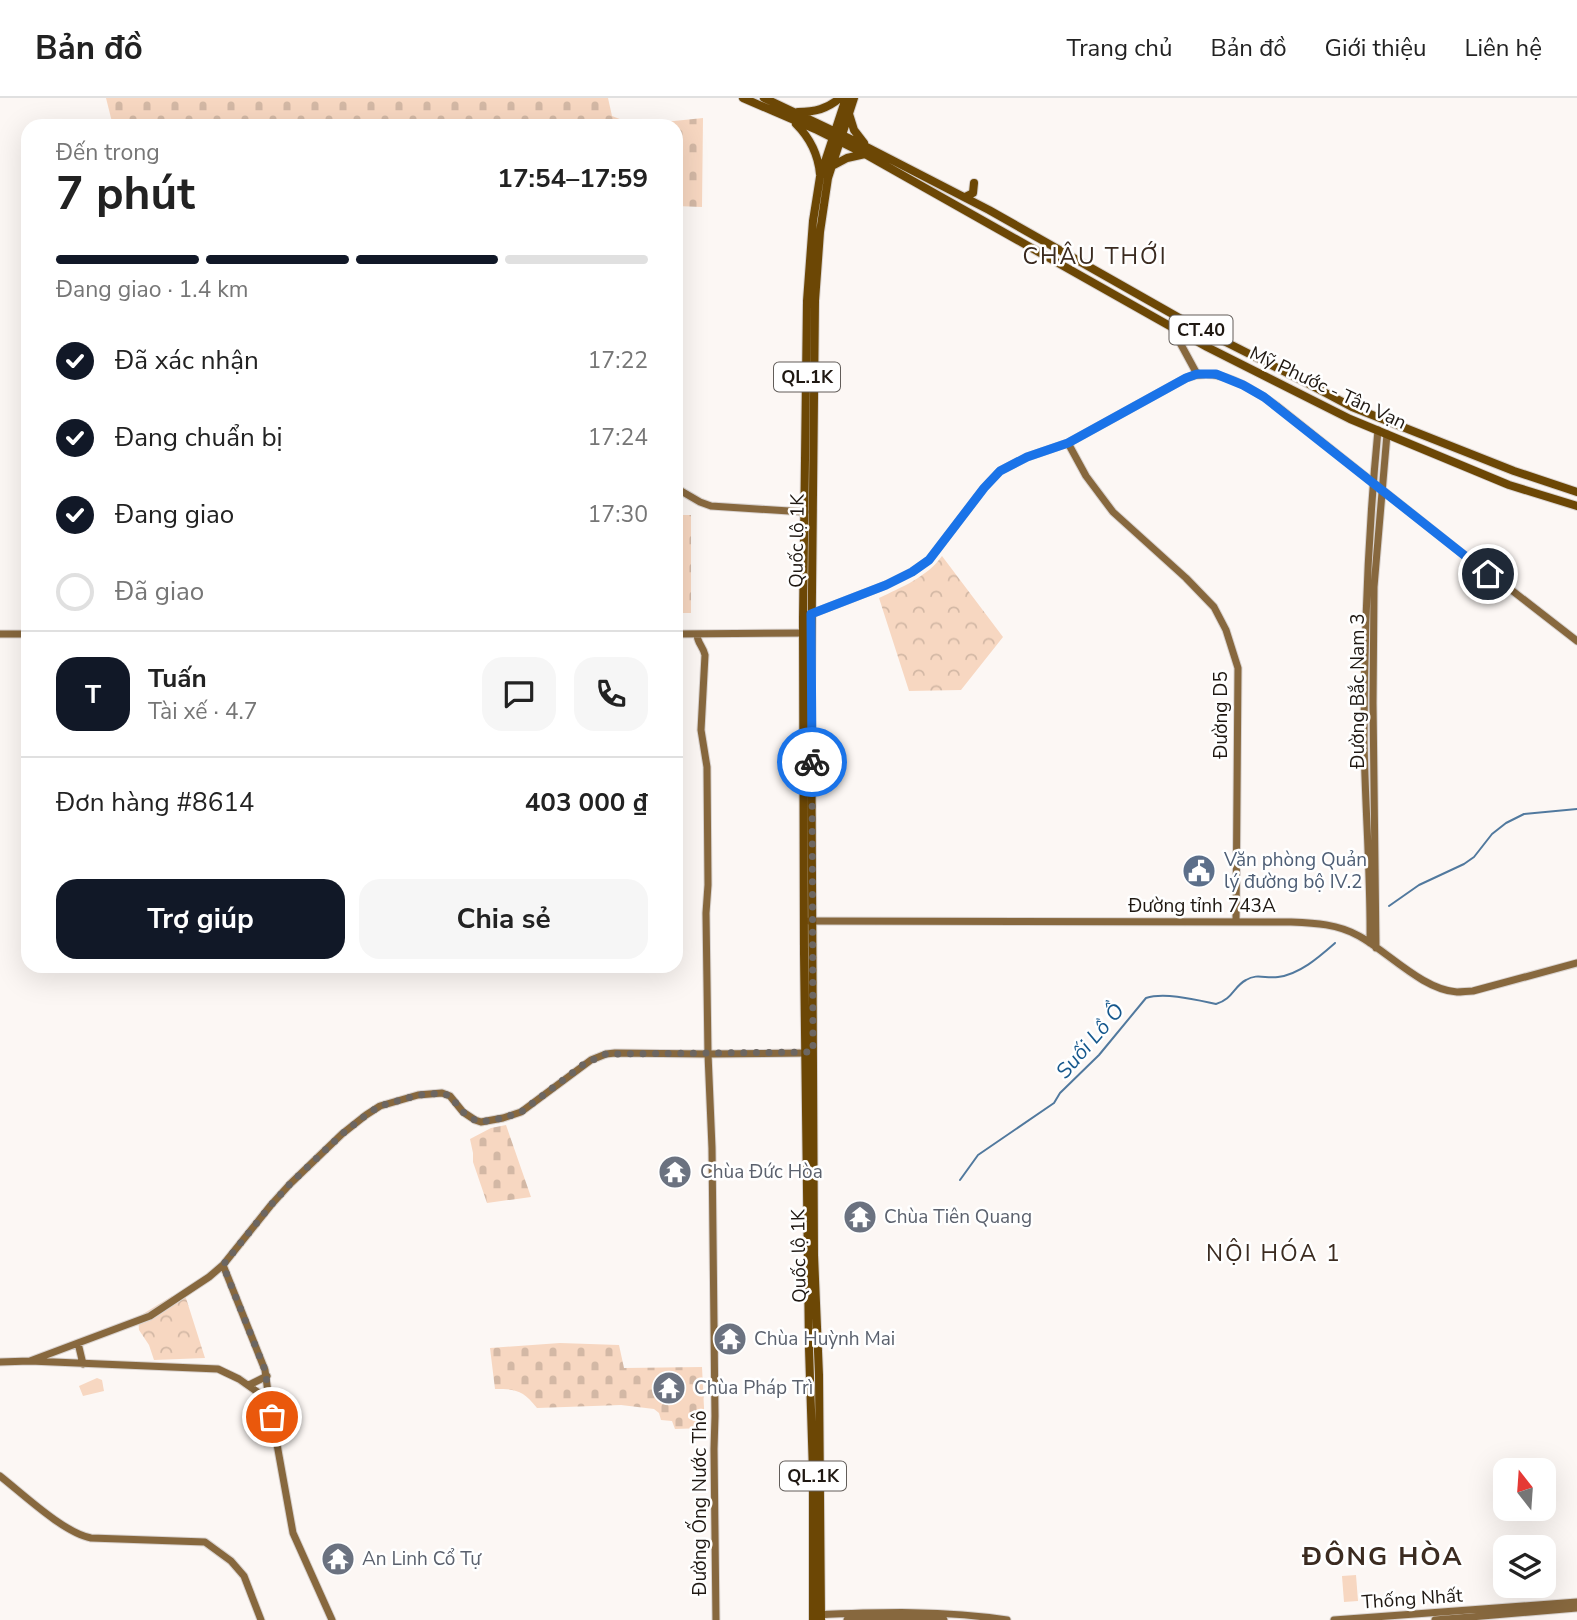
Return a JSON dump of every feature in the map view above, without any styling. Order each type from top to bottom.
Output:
[{"type":"main road","name":"Mỹ Phước - Tân Vạn","points":[[743,98],[793,116],[965,197],[1190,324],[1352,407],[1526,475],[1577,492]]},
{"type":"main road","name":"Mỹ Phước - Tân Vạn","points":[[764,98],[793,116]]},
{"type":"main road","points":[[820,177],[818,158],[811,142],[793,116],[824,108],[843,98]]},
{"type":"main road","name":"Quốc lộ 1K","points":[[817,1617],[814,1255],[809,1053],[807,616],[815,301],[821,219],[843,98]]},
{"type":"main road","name":"Quốc lộ 1K","points":[[809,512],[807,301],[813,221],[820,177],[854,98]]},
{"type":"main road","points":[[832,166],[867,151],[854,130],[849,112]]},
{"type":"main road","name":"Mỹ Phước - Tân Vạn","points":[[867,151],[1182,333],[1350,419],[1522,489],[1577,506]]},
{"type":"main road","points":[[965,197],[973,193],[974,183]]},
{"type":"main road","points":[[1182,333],[1190,324]]},
{"type":"main road","points":[[1522,489],[1526,475]]},
{"type":"street","points":[[1172,327],[1197,374]]},
{"type":"street","points":[[807,616],[886,585],[921,567],[1000,471],[1019,460],[1068,443],[1197,374],[1216,374],[1264,397],[1577,641]]},
{"type":"street","name":"Đường Bắc Nam 3","points":[[1373,946],[1364,732],[1367,587],[1378,430]]},
{"type":"street","name":"Đường Bắc Nam 3","points":[[1373,946],[1374,612],[1387,434]]},
{"type":"street","name":"Đường D5","points":[[1068,443],[1086,476],[1113,512],[1214,607],[1226,630],[1238,668],[1236,922]]},
{"type":"street","points":[[683,492],[711,506],[809,512]]},
{"type":"street","points":[[683,634],[808,633]]},
{"type":"street","points":[[0,634],[21,634]]},
{"type":"street","name":"Đường Ống Nước Thô","points":[[697,634],[698,643],[705,655],[701,730],[708,772],[706,913],[712,1148],[716,1620]]},
{"type":"street","name":"Đường tỉnh 743A","points":[[809,921],[1326,924],[1358,936],[1421,979],[1459,992],[1485,988],[1577,962]]},
{"type":"street","points":[[30,1361],[150,1315],[209,1277],[223,1265],[295,1179],[355,1123],[386,1103],[418,1095],[442,1093],[450,1096],[469,1117],[481,1122],[490,1121],[521,1112],[584,1064],[606,1054],[809,1053]]},
{"type":"street","points":[[223,1265],[267,1376],[269,1401],[293,1533],[332,1620]]},
{"type":"street","points":[[78,1343],[83,1364]]},
{"type":"street","points":[[0,1362],[218,1369],[239,1379],[269,1401]]},
{"type":"street","points":[[248,1385],[267,1376]]},
{"type":"street","points":[[0,1476],[66,1528],[83,1536],[205,1542],[231,1561],[244,1576],[261,1620]]},
{"type":"street","name":"Thống Nhất","points":[[1435,1620],[1539,1609],[1577,1602]]},
{"type":"street","name":"Thống Nhất","points":[[1334,1620],[1577,1608]]},
{"type":"street","points":[[817,1617],[909,1613],[1007,1620]]},
{"type":"street","points":[[847,1620],[944,1620]]},
{"type":"green space","points":[[106,98],[608,98],[612,116],[620,119],[111,119]]},
{"type":"green space","points":[[703,118],[702,207],[683,206],[683,120]]},
{"type":"green space","points":[[683,515],[691,515],[691,613],[683,613]]},
{"type":"green space","points":[[942,556],[1003,637],[961,690],[909,691],[879,598],[922,576]]},
{"type":"green space","points":[[506,1125],[531,1197],[487,1203],[473,1162],[470,1139],[491,1128]]},
{"type":"green space","points":[[185,1295],[205,1358],[154,1360],[149,1345],[139,1330],[138,1317],[172,1296]]},
{"type":"green space","points":[[560,1343],[619,1345],[624,1368],[702,1367],[705,1428],[675,1429],[672,1421],[661,1420],[654,1409],[621,1405],[537,1408],[519,1392],[495,1389],[490,1348]]},
{"type":"green space","points":[[97,1378],[102,1380],[104,1391],[83,1396],[79,1386]]},
{"type":"green space","points":[[1356,1575],[1358,1601],[1344,1602],[1342,1576]]},
{"type":"waterway","name":"Suối Lồ Ồ","points":[[1389,906],[1419,885],[1474,857],[1492,834],[1506,823],[1524,814],[1577,809]]},
{"type":"waterway","name":"Suối Lồ Ồ","points":[[960,1180],[978,1155],[1054,1103],[1060,1093],[1099,1055],[1146,998],[1171,996],[1216,1004],[1226,999],[1246,980],[1254,977],[1278,977],[1294,972],[1309,964],[1335,943]]},
{"type":"way so far","points":[[272,1417],[267,1376],[223,1265],[279,1194],[366,1115],[386,1103],[418,1095],[442,1093],[450,1096],[463,1112],[475,1120],[481,1122],[503,1118],[521,1112],[584,1064],[606,1054],[813,1052],[812,762]]},
{"type":"place","name":"Văn phòng Quản lý đường bộ IV.2","points":[[1199,871]]},
{"type":"place","name":"Chùa Đức Hòa","points":[[675,1172]]},
{"type":"place","name":"Chùa Tiên Quang","points":[[860,1217]]},
{"type":"place","name":"Chùa Huỳnh Mai","points":[[730,1339]]},
{"type":"place","name":"Chùa Pháp Trì","points":[[669,1388]]},
{"type":"place","name":"An Linh Cổ Tự","points":[[338,1559]]},
{"type":"district","name":"CHÂU THỚI","points":[[1095,256]]},
{"type":"district","name":"NỘI HÓA 1","points":[[1274,1253]]},
{"type":"district","name":"ĐÔNG HÒA","points":[[1383,1556]]},
{"type":"route","points":[[812,762],[811,614],[886,585],[921,567],[1000,471],[1019,460],[1068,443],[1197,374],[1223,376],[1264,397],[1488,574]]}]
